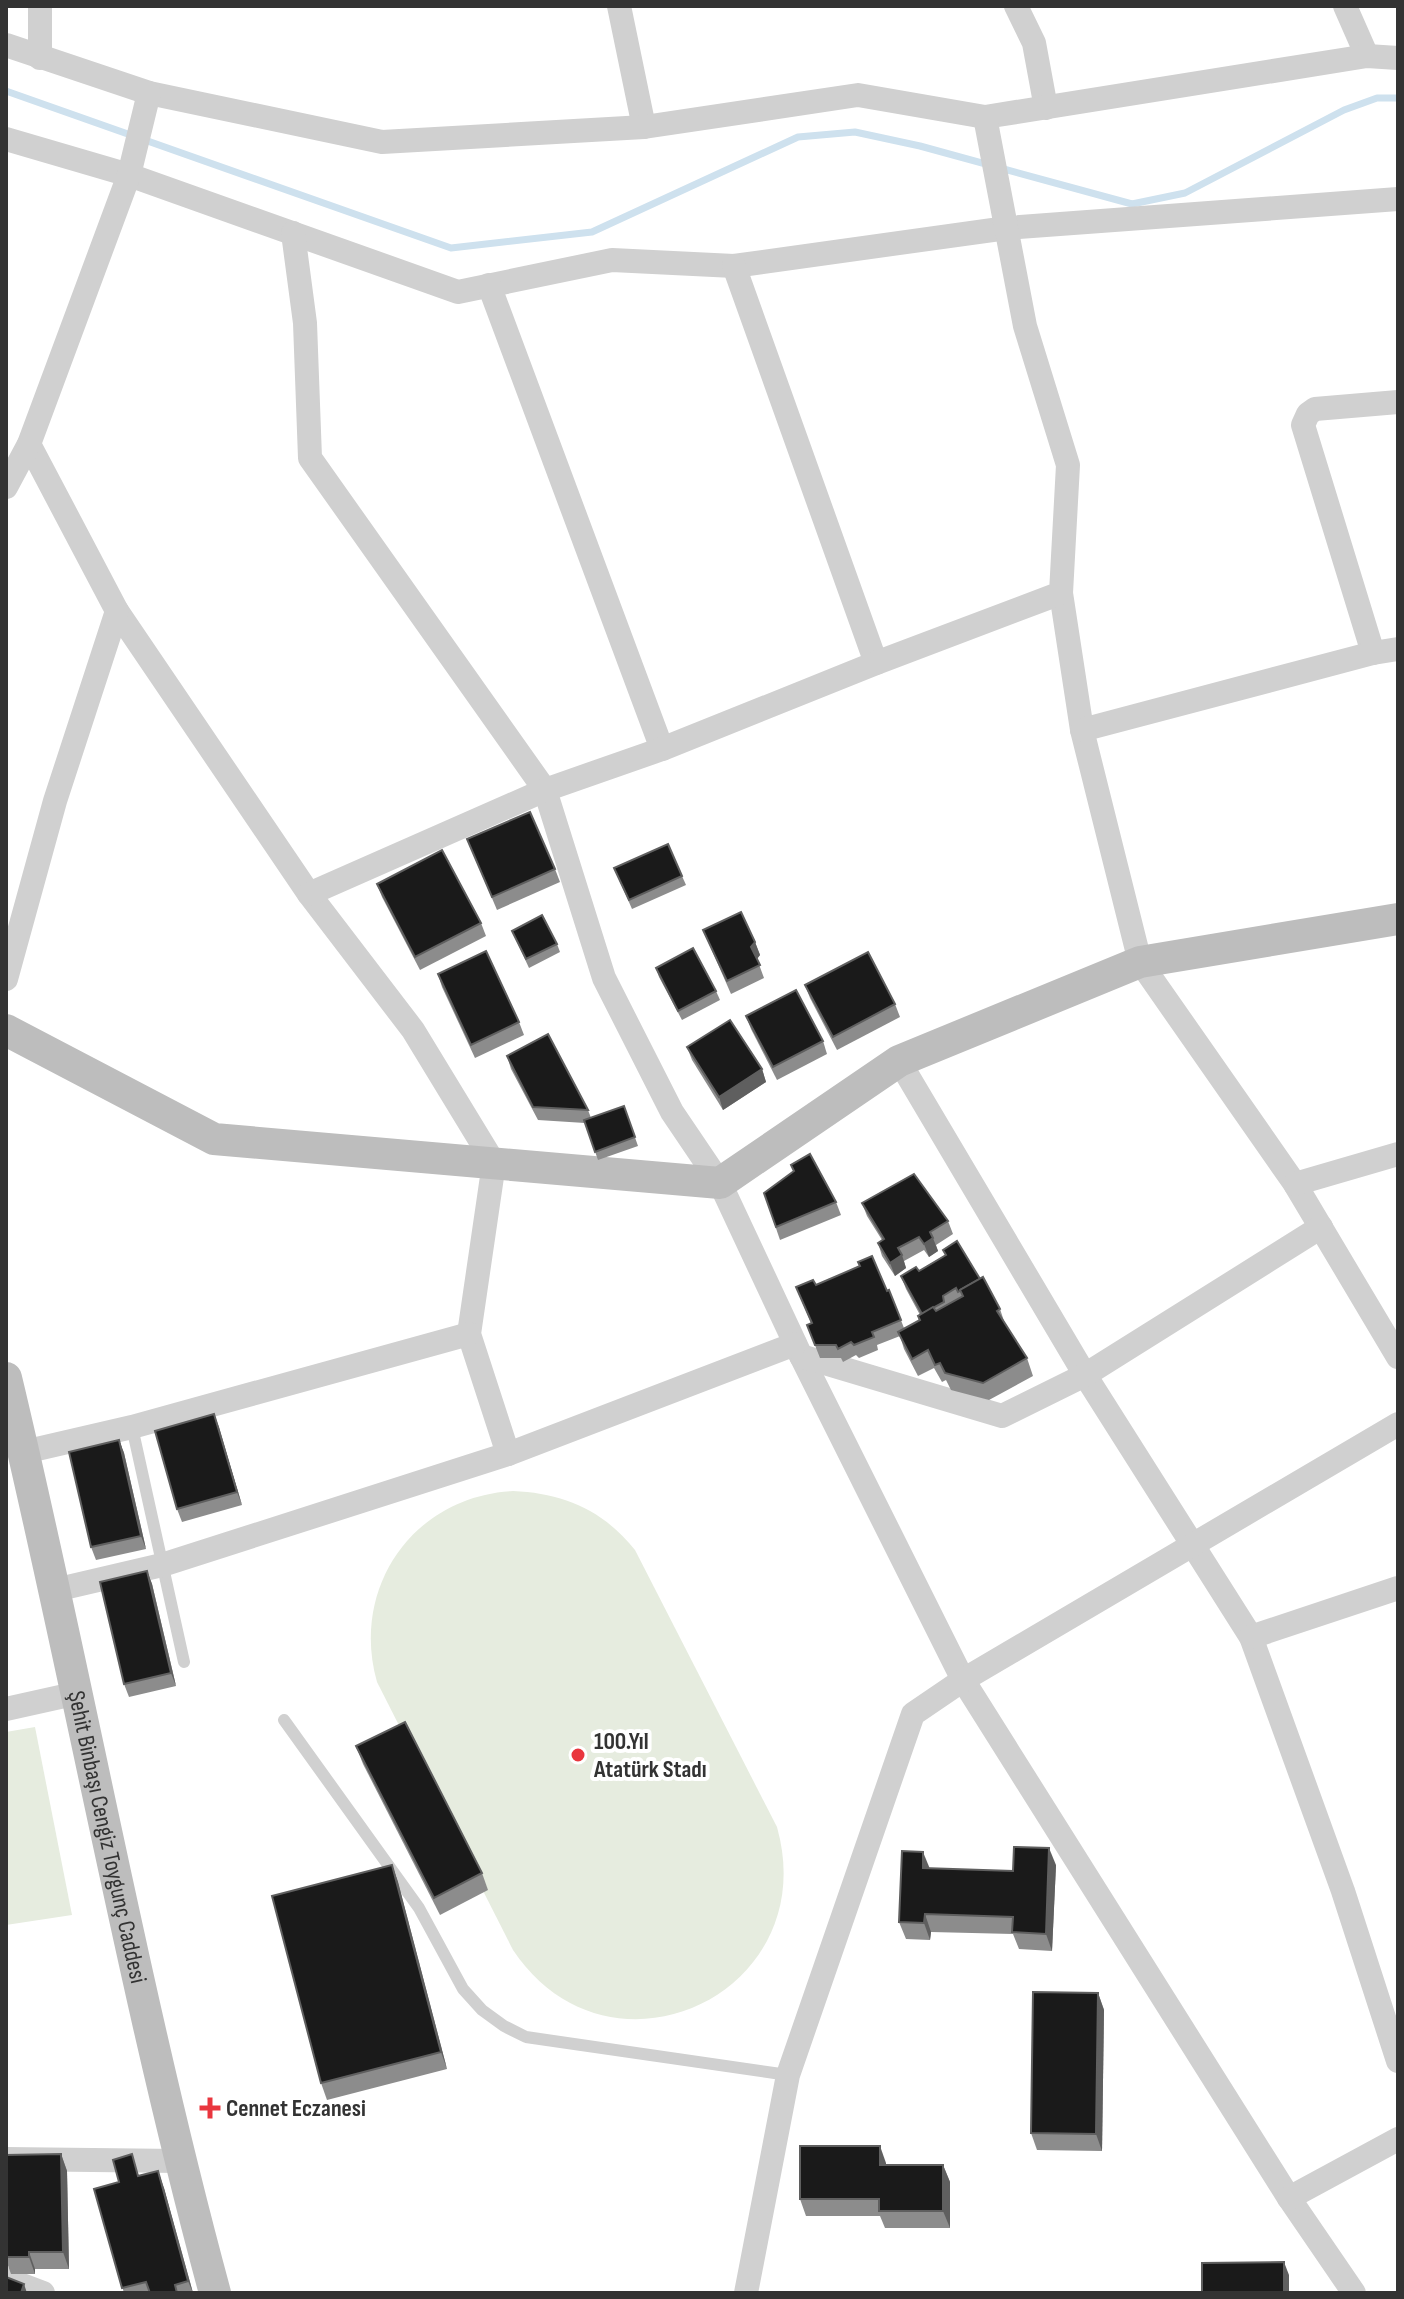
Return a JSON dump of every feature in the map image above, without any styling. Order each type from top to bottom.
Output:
[{"type":"street","points":[[40,6],[40,58]]},
{"type":"street","points":[[619,6],[644,127]]},
{"type":"street","points":[[1016,6],[1034,43],[1046,108]]},
{"type":"street","points":[[1345,6],[1367,56]]},
{"type":"street","points":[[6,45],[149,93],[382,142],[644,127],[858,95],[985,117],[1367,56],[1398,58]]},
{"type":"street","points":[[6,487],[29,444],[129,175],[149,93]]},
{"type":"street","points":[[985,117],[1025,326],[1068,465],[1061,593],[1082,730],[1140,962],[1295,1184],[1398,1357]]},
{"type":"street","points":[[6,139],[129,175],[458,292],[612,260],[734,266],[1007,228],[1398,199]]},
{"type":"street","points":[[293,233],[305,323],[310,458],[545,790],[604,978],[672,1112],[720,1183],[798,1350],[963,1680],[1289,2198],[1354,2293]]},
{"type":"street","points":[[734,266],[876,663]]},
{"type":"street","points":[[489,285],[662,749]]},
{"type":"street","points":[[1373,653],[1303,425],[1308,414],[1315,409],[1398,402]]},
{"type":"street","points":[[29,444],[117,611],[309,894],[413,1030],[494,1163],[469,1334],[508,1454]]},
{"type":"street","points":[[309,894],[545,790],[662,749],[1061,593]]},
{"type":"street","points":[[6,979],[55,801],[117,611]]},
{"type":"street","points":[[1082,730],[1398,649]]},
{"type":"street","points":[[6,1030],[214,1139],[720,1183],[899,1061],[1140,962],[1398,919]]},
{"type":"street","points":[[899,1061],[1085,1375],[1251,1637],[1343,1891],[1398,2061]]},
{"type":"street","points":[[1295,1184],[1398,1154]]},
{"type":"street","points":[[55,1590],[162,1565],[508,1454],[798,1350],[1002,1416],[1085,1375],[1321,1227]]},
{"type":"street","points":[[24,1452],[132,1427],[469,1334]]},
{"type":"street","name":"Şehit Binbaşı Cengiz Toygunç Caddesi","points":[[6,1378],[179,2161],[215,2293]]},
{"type":"street","points":[[746,2293],[788,2075],[913,1714],[963,1680],[1398,1424]]},
{"type":"street","points":[[1251,1637],[1398,1588]]},
{"type":"street","points":[[6,1709],[78,1693]]},
{"type":"street","points":[[1289,2198],[1398,2139]]},
{"type":"street","points":[[6,2159],[179,2161]]},
{"type":"street","points":[[6,2279],[43,2293]]},
{"type":"lane","points":[[132,1427],[184,1662]]},
{"type":"lane","points":[[284,1720],[419,1908],[463,1989],[482,2010],[504,2026],[526,2037],[788,2075]]},
{"type":"shaded area","name":"100.Yıl Atatürk Stadı","points":[[513,1491],[549,1495],[581,1506],[609,1524],[635,1550],[777,1827],[783,1886],[769,1937],[739,1977],[699,2005],[651,2018],[601,2015],[554,1993],[513,1950],[377,1682],[371,1647],[373,1613],[382,1581],[398,1553],[419,1529],[446,1510],[478,1497]]},
{"type":"shaded area","points":[[35,1727],[72,1915],[6,1925],[6,1732]]},
{"type":"building","points":[[530,812],[555,869],[492,897],[467,839]]},
{"type":"building","points":[[668,844],[682,876],[629,900],[614,868]]},
{"type":"building","points":[[442,850],[481,923],[415,957],[377,884]]},
{"type":"building","points":[[741,912],[755,942],[751,947],[760,965],[727,981],[703,930]]},
{"type":"building","points":[[542,915],[557,944],[526,959],[512,931]]},
{"type":"building","points":[[693,948],[716,991],[678,1011],[656,968]]},
{"type":"building","points":[[486,951],[519,1022],[471,1045],[438,974]]},
{"type":"building","points":[[868,952],[895,1004],[833,1037],[805,985]]},
{"type":"building","points":[[796,990],[823,1041],[773,1067],[746,1016]]},
{"type":"building","points":[[730,1020],[762,1069],[719,1097],[687,1047]]},
{"type":"building","points":[[548,1034],[588,1110],[533,1107],[507,1056]]},
{"type":"building","points":[[624,1106],[635,1137],[595,1152],[584,1120]]},
{"type":"building","points":[[810,1154],[836,1202],[776,1227],[764,1193],[794,1171],[791,1165]]},
{"type":"building","points":[[914,1174],[948,1221],[930,1232],[933,1238],[924,1244],[919,1237],[898,1248],[902,1255],[890,1263],[878,1243],[884,1239],[862,1203]]},
{"type":"building","points":[[957,1241],[980,1279],[958,1292],[956,1288],[943,1296],[944,1302],[922,1314],[901,1276],[916,1267],[919,1271],[946,1255],[943,1250]]},
{"type":"building","points":[[872,1256],[901,1320],[872,1332],[874,1337],[854,1345],[851,1342],[838,1349],[836,1345],[815,1345],[807,1325],[812,1323],[796,1287],[813,1280],[816,1285],[860,1266],[858,1262]]},
{"type":"building","points":[[983,1277],[1000,1309],[997,1311],[1027,1358],[983,1383],[945,1373],[940,1363],[935,1365],[928,1350],[912,1359],[898,1332],[920,1320],[918,1316],[933,1307],[936,1311],[963,1296],[960,1290]]},
{"type":"building","points":[[214,1414],[237,1492],[177,1509],[155,1431]]},
{"type":"building","points":[[119,1440],[141,1536],[91,1547],[69,1452]]},
{"type":"building","points":[[147,1571],[171,1673],[124,1684],[100,1582]]},
{"type":"building","points":[[405,1722],[482,1873],[434,1898],[356,1746]]},
{"type":"building","points":[[1014,1847],[1049,1848],[1046,1934],[1012,1932],[1013,1917],[925,1914],[924,1923],[899,1922],[902,1851],[923,1852],[923,1868],[1013,1871]]},
{"type":"building","points":[[392,1865],[441,2052],[321,2083],[272,1896]]},
{"type":"building","points":[[1033,1992],[1098,1993],[1096,2134],[1031,2133]]},
{"type":"building","points":[[800,2146],[880,2146],[880,2165],[943,2165],[943,2211],[879,2211],[879,2199],[800,2199]]},
{"type":"building","points":[[61,2154],[63,2252],[29,2252],[29,2257],[6,2257],[6,2155]]},
{"type":"building","points":[[132,2154],[138,2176],[158,2171],[188,2281],[175,2285],[177,2293],[150,2293],[146,2282],[122,2288],[94,2189],[119,2182],[113,2160]]},
{"type":"building","points":[[1284,2262],[1284,2293],[1202,2293],[1202,2263]]},
{"type":"building","points":[[6,2277],[24,2284],[21,2293],[6,2293]]},
{"type":"waterway","points":[[6,91],[451,248],[592,232],[798,137],[855,132],[920,146],[1132,204],[1185,193],[1344,110],[1377,98],[1398,98]]},
{"type":"place","name":"100.Yıl Atatürk Stadı","points":[[578,1755]]},
{"type":"place","name":"Cennet Eczanesi","points":[[210,2108]]}]
